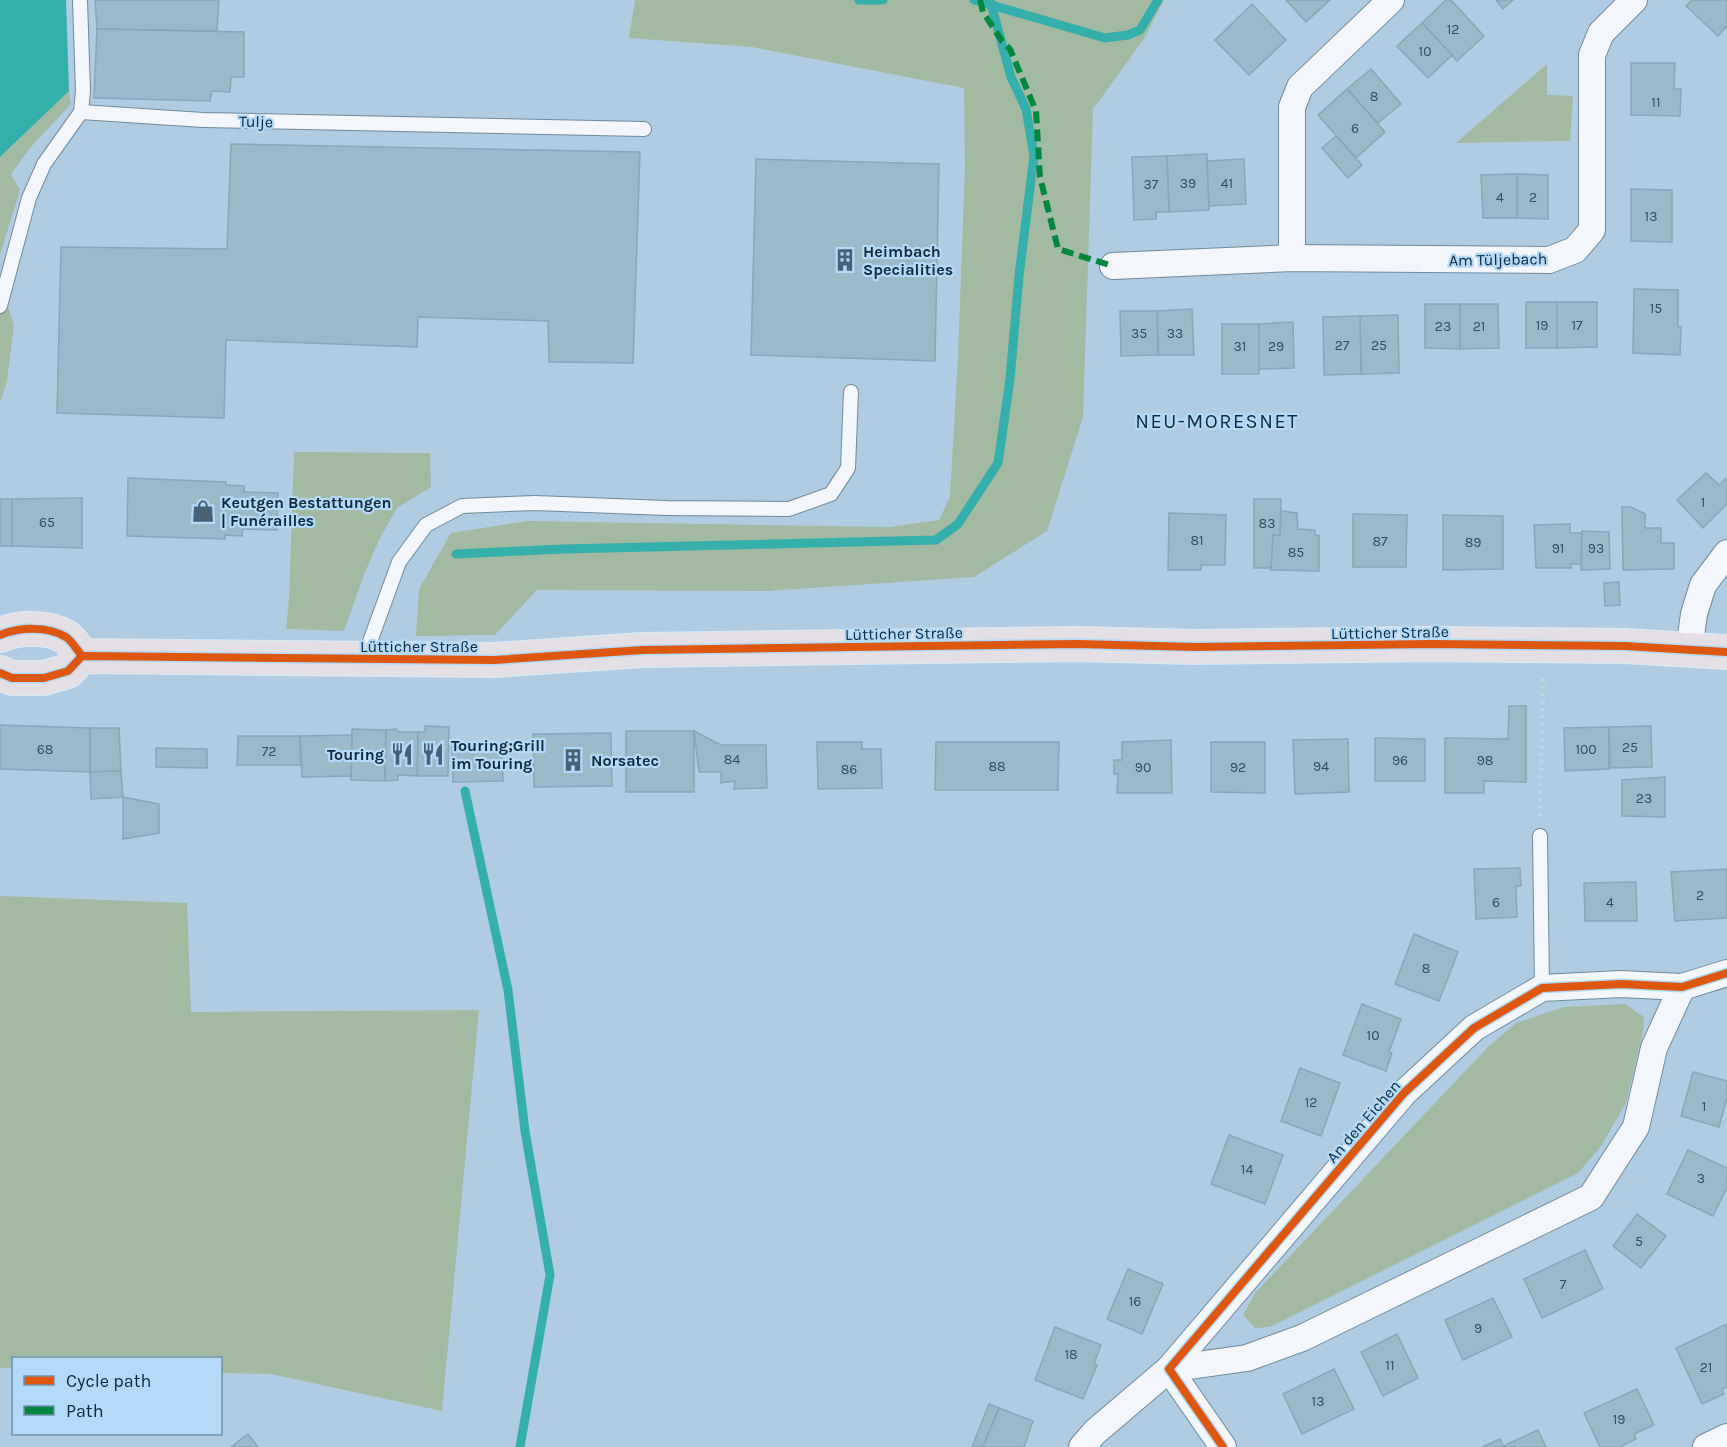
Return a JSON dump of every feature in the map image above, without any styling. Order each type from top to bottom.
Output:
[{"type":"main road","points":[[0,635],[10,631],[41,628],[68,638],[82,656],[68,671],[44,678],[12,678],[0,673]]},
{"type":"main road","name":"Lütticher Straße","points":[[82,656],[494,660],[643,650],[1078,644],[1252,647],[1431,644],[1625,646],[1727,652]]},
{"type":"street","points":[[1292,258],[1292,107],[1300,87],[1390,0]]},
{"type":"street","name":"Am Tüljebach","points":[[1113,266],[1292,258],[1549,260],[1575,250],[1592,230],[1592,55],[1601,33],[1634,0]]},
{"type":"street","points":[[1689,650],[1694,614],[1703,585],[1727,553]]},
{"type":"street","name":"An den Eichen","points":[[1082,1447],[1095,1432],[1169,1369],[1404,1094],[1474,1028],[1542,988],[1621,984],[1682,987],[1727,973]]},
{"type":"street","points":[[1222,1447],[1169,1369],[1247,1358],[1302,1338],[1591,1197],[1635,1128],[1654,1048],[1682,987]]},
{"type":"street","points":[[1706,1447],[1727,1437]]},
{"type":"lane","points":[[0,306],[29,198],[44,164],[81,112],[83,91],[80,0]]},
{"type":"lane","name":"Tulje","points":[[81,112],[203,120],[644,129]]},
{"type":"lane","points":[[363,660],[399,561],[426,525],[462,506],[535,503],[666,508],[789,509],[831,494],[848,468],[851,392]]},
{"type":"lane","points":[[1540,836],[1542,988]]},
{"type":"path","points":[[1540,836],[1543,645]]},
{"type":"shaded area","points":[[0,0],[66,0],[69,91],[0,157]]},
{"type":"shaded area","points":[[635,0],[1164,0],[1144,39],[1093,109],[1083,417],[1047,531],[974,577],[767,591],[537,590],[495,635],[416,636],[419,589],[451,533],[527,521],[889,527],[939,520],[950,497],[965,167],[964,88],[752,47],[629,38]]},
{"type":"shaded area","points":[[1547,64],[1547,95],[1573,96],[1570,141],[1456,143]]},
{"type":"shaded area","points":[[69,91],[71,104],[30,148],[11,174],[20,190],[0,255],[0,157]]},
{"type":"shaded area","points":[[0,281],[14,325],[7,381],[0,403]]},
{"type":"shaded area","points":[[294,452],[430,453],[431,487],[397,508],[365,572],[344,631],[286,629]]},
{"type":"shaded area","points":[[0,896],[187,903],[191,1012],[479,1010],[442,1411],[271,1374],[222,1373],[222,1357],[12,1357],[12,1368],[0,1368]]},
{"type":"shaded area","points":[[1625,1004],[1644,1017],[1643,1032],[1626,1103],[1601,1146],[1578,1173],[1270,1327],[1255,1328],[1243,1315],[1256,1292],[1489,1046],[1516,1023],[1564,1007]]},
{"type":"building","points":[[95,0],[219,0],[217,31],[97,29]]},
{"type":"building","points":[[1286,0],[1330,0],[1306,22]]},
{"type":"building","points":[[1446,0],[1451,0],[1484,36],[1457,61],[1422,23]]},
{"type":"building","points":[[1496,0],[1513,0],[1503,9]]},
{"type":"building","points":[[1692,0],[1727,0],[1727,26],[1718,36],[1686,6]]},
{"type":"building","points":[[1252,4],[1286,40],[1249,75],[1215,40]]},
{"type":"building","points":[[1422,23],[1452,55],[1428,78],[1397,46]]},
{"type":"building","points":[[97,29],[244,32],[244,77],[231,77],[230,92],[212,91],[210,101],[94,98]]},
{"type":"building","points":[[1631,63],[1675,63],[1674,89],[1681,89],[1680,116],[1631,115]]},
{"type":"building","points":[[1371,69],[1401,104],[1378,123],[1347,89]]},
{"type":"building","points":[[1347,89],[1385,132],[1356,158],[1318,115]]},
{"type":"building","points":[[1336,136],[1362,165],[1348,178],[1322,148]]},
{"type":"building","points":[[231,144],[640,152],[633,363],[549,362],[548,321],[418,317],[417,347],[226,340],[224,418],[57,413],[61,247],[227,249]]},
{"type":"building","points":[[1207,154],[1209,210],[1169,212],[1167,156]]},
{"type":"building","points":[[1167,156],[1169,212],[1156,212],[1156,219],[1134,220],[1132,157]]},
{"type":"building","name":"Heimbach Specialities","points":[[756,159],[939,164],[935,361],[751,355]]},
{"type":"building","points":[[1244,159],[1246,204],[1209,206],[1207,161]]},
{"type":"building","points":[[1517,174],[1548,175],[1548,219],[1517,218]]},
{"type":"building","points":[[1517,174],[1517,218],[1483,218],[1481,175]]},
{"type":"building","points":[[1631,189],[1672,190],[1672,242],[1631,241]]},
{"type":"building","points":[[1634,289],[1678,290],[1678,327],[1681,327],[1680,355],[1633,353]]},
{"type":"building","points":[[1526,302],[1557,302],[1557,348],[1526,348]]},
{"type":"building","points":[[1557,302],[1597,302],[1597,347],[1557,348]]},
{"type":"building","points":[[1425,304],[1460,304],[1460,349],[1425,348]]},
{"type":"building","points":[[1460,304],[1498,304],[1499,348],[1460,349]]},
{"type":"building","points":[[1192,309],[1194,355],[1158,355],[1157,311]]},
{"type":"building","points":[[1120,311],[1157,311],[1158,355],[1121,356]]},
{"type":"building","points":[[1398,315],[1399,373],[1361,374],[1360,316]]},
{"type":"building","points":[[1360,316],[1361,374],[1324,375],[1323,317]]},
{"type":"building","points":[[1293,322],[1294,368],[1259,369],[1259,324]]},
{"type":"building","points":[[1222,324],[1259,324],[1259,374],[1222,374]]},
{"type":"building","points":[[1706,473],[1719,485],[1725,479],[1727,481],[1727,504],[1703,528],[1677,500]]},
{"type":"building","name":"Keutgen Bestattungen | Funérailles","points":[[128,478],[226,482],[226,485],[244,486],[244,492],[278,493],[277,530],[243,529],[242,536],[225,535],[225,539],[127,536]]},
{"type":"building","points":[[82,498],[82,548],[12,546],[12,499]]},
{"type":"building","points":[[0,499],[12,499],[12,546],[0,546]]},
{"type":"building","points":[[1254,499],[1281,499],[1280,535],[1273,535],[1273,568],[1254,568]]},
{"type":"building","points":[[1622,507],[1631,507],[1645,514],[1645,528],[1661,528],[1661,543],[1674,543],[1674,569],[1623,570]]},
{"type":"building","points":[[1281,511],[1297,513],[1298,529],[1315,530],[1315,536],[1319,535],[1319,571],[1271,570],[1273,535],[1280,535]]},
{"type":"building","points":[[1169,513],[1226,515],[1225,565],[1201,565],[1201,570],[1168,570]]},
{"type":"building","points":[[1353,514],[1407,515],[1406,567],[1353,567]]},
{"type":"building","points":[[1443,515],[1503,516],[1503,569],[1443,570]]},
{"type":"building","points":[[1570,524],[1570,533],[1582,533],[1581,564],[1571,564],[1571,568],[1536,568],[1534,525]]},
{"type":"building","points":[[1582,531],[1609,532],[1610,569],[1581,570]]},
{"type":"building","points":[[1619,582],[1620,605],[1605,606],[1604,583]]},
{"type":"building","points":[[1509,706],[1526,706],[1526,782],[1484,781],[1484,793],[1445,793],[1445,738],[1508,739]]},
{"type":"building","points":[[0,725],[90,728],[90,772],[0,769]]},
{"type":"building","name":"Touring;Grill im Touring","points":[[425,726],[449,727],[448,776],[417,776],[418,732],[425,732]]},
{"type":"building","points":[[1651,726],[1652,767],[1610,768],[1609,727]]},
{"type":"building","points":[[1609,727],[1609,769],[1565,771],[1564,728]]},
{"type":"building","points":[[90,728],[119,728],[121,771],[90,772]]},
{"type":"building","points":[[352,729],[386,730],[385,781],[351,780]]},
{"type":"building","name":"Touring","points":[[396,729],[399,732],[418,732],[417,776],[398,775],[398,780],[385,781],[386,730]]},
{"type":"building","points":[[626,731],[694,731],[694,792],[626,792]]},
{"type":"building","points":[[694,731],[721,745],[766,745],[767,788],[734,789],[735,781],[721,783],[721,772],[699,772]]},
{"type":"building","name":"Norsatec","points":[[611,733],[612,786],[534,787],[533,734]]},
{"type":"building","points":[[352,735],[351,776],[302,777],[300,736]]},
{"type":"building","points":[[238,736],[300,736],[301,765],[237,765]]},
{"type":"building","points":[[1375,738],[1425,739],[1425,781],[1375,781]]},
{"type":"building","points":[[1348,739],[1349,792],[1295,794],[1293,740]]},
{"type":"building","points":[[1171,740],[1172,793],[1117,793],[1118,774],[1114,774],[1114,760],[1122,760],[1122,742]]},
{"type":"building","points":[[817,742],[862,742],[862,749],[881,749],[882,788],[818,789]]},
{"type":"building","points":[[936,742],[1059,742],[1058,790],[935,790]]},
{"type":"building","points":[[1211,742],[1265,742],[1265,793],[1211,792]]},
{"type":"building","points":[[452,747],[502,747],[503,781],[453,782]]},
{"type":"building","points":[[156,748],[207,749],[207,768],[156,767]]},
{"type":"building","points":[[121,771],[123,797],[91,799],[90,772]]},
{"type":"building","points":[[1665,777],[1665,817],[1622,816],[1622,780]]},
{"type":"building","points":[[123,797],[159,804],[159,833],[123,839]]},
{"type":"building","points":[[1520,868],[1521,886],[1516,886],[1517,917],[1476,919],[1474,869]]},
{"type":"building","points":[[1727,869],[1727,918],[1675,921],[1671,872]]},
{"type":"building","points":[[1636,882],[1637,921],[1585,921],[1584,883]]},
{"type":"building","points":[[1414,934],[1458,952],[1439,1001],[1395,984]]},
{"type":"building","points":[[1362,1004],[1401,1019],[1389,1052],[1392,1053],[1386,1071],[1343,1055]]},
{"type":"building","points":[[1300,1068],[1340,1083],[1321,1136],[1281,1121]]},
{"type":"building","points":[[1693,1072],[1727,1081],[1727,1097],[1719,1127],[1681,1116]]},
{"type":"building","points":[[1229,1135],[1283,1155],[1265,1204],[1211,1184]]},
{"type":"building","points":[[1688,1150],[1727,1168],[1727,1187],[1713,1216],[1667,1194]]},
{"type":"building","points":[[1637,1214],[1666,1236],[1641,1268],[1613,1246]]},
{"type":"building","points":[[1585,1250],[1603,1289],[1542,1318],[1524,1279]]},
{"type":"building","points":[[1128,1269],[1163,1284],[1142,1334],[1107,1319]]},
{"type":"building","points":[[1493,1298],[1512,1337],[1463,1360],[1445,1320]]},
{"type":"building","points":[[1727,1324],[1727,1387],[1722,1389],[1724,1394],[1702,1404],[1676,1348]]},
{"type":"building","points":[[1055,1327],[1101,1345],[1094,1364],[1097,1365],[1083,1399],[1035,1380]]},
{"type":"building","points":[[1397,1334],[1418,1378],[1383,1396],[1361,1352]]},
{"type":"building","points":[[1334,1369],[1354,1409],[1302,1434],[1283,1394]]},
{"type":"building","points":[[1637,1389],[1654,1425],[1634,1434],[1636,1439],[1620,1447],[1600,1447],[1584,1413]]},
{"type":"building","points":[[989,1404],[999,1408],[983,1447],[972,1447]]},
{"type":"building","points":[[999,1408],[1033,1421],[1024,1447],[983,1447]]},
{"type":"building","points":[[1538,1430],[1546,1447],[1482,1447],[1500,1439],[1503,1446]]},
{"type":"building","points":[[248,1434],[258,1447],[231,1447]]},
{"type":"waterway","points":[[859,0],[883,0]]},
{"type":"waterway","points":[[974,0],[1105,38],[1128,35],[1140,30],[1158,0]]},
{"type":"waterway","points":[[456,554],[564,549],[936,540],[958,524],[998,463],[1010,379],[1019,276],[1034,156],[1026,109],[1011,77],[990,0]]},
{"type":"waterway","points":[[465,791],[508,990],[525,1131],[550,1275],[520,1447]]},
{"type":"marked path","points":[[980,0],[983,12],[1010,49],[1036,111],[1040,177],[1058,249],[1113,266]]},
{"type":"cycle path","points":[[0,635],[25,629],[42,629],[59,633],[66,637],[82,656]]},
{"type":"cycle path","points":[[0,673],[12,678],[44,678],[68,671],[82,656],[494,660],[643,650],[1078,644],[1195,647],[1431,644],[1625,646],[1727,652]]},
{"type":"cycle path","points":[[1223,1447],[1169,1369],[1404,1093],[1474,1028],[1542,988],[1621,984],[1682,987],[1727,973]]},
{"type":"place","name":"Heimbach Specialities","points":[[845,260]]},
{"type":"place","name":"Keutgen Bestattungen | Funérailles","points":[[203,511]]},
{"type":"place","name":"Touring","points":[[402,754]]},
{"type":"place","name":"Touring;Grill im Touring","points":[[433,754]]},
{"type":"place","name":"Norsatec","points":[[573,760]]},
{"type":"district","name":"NEU-MORESNET","points":[[1217,421]]}]
